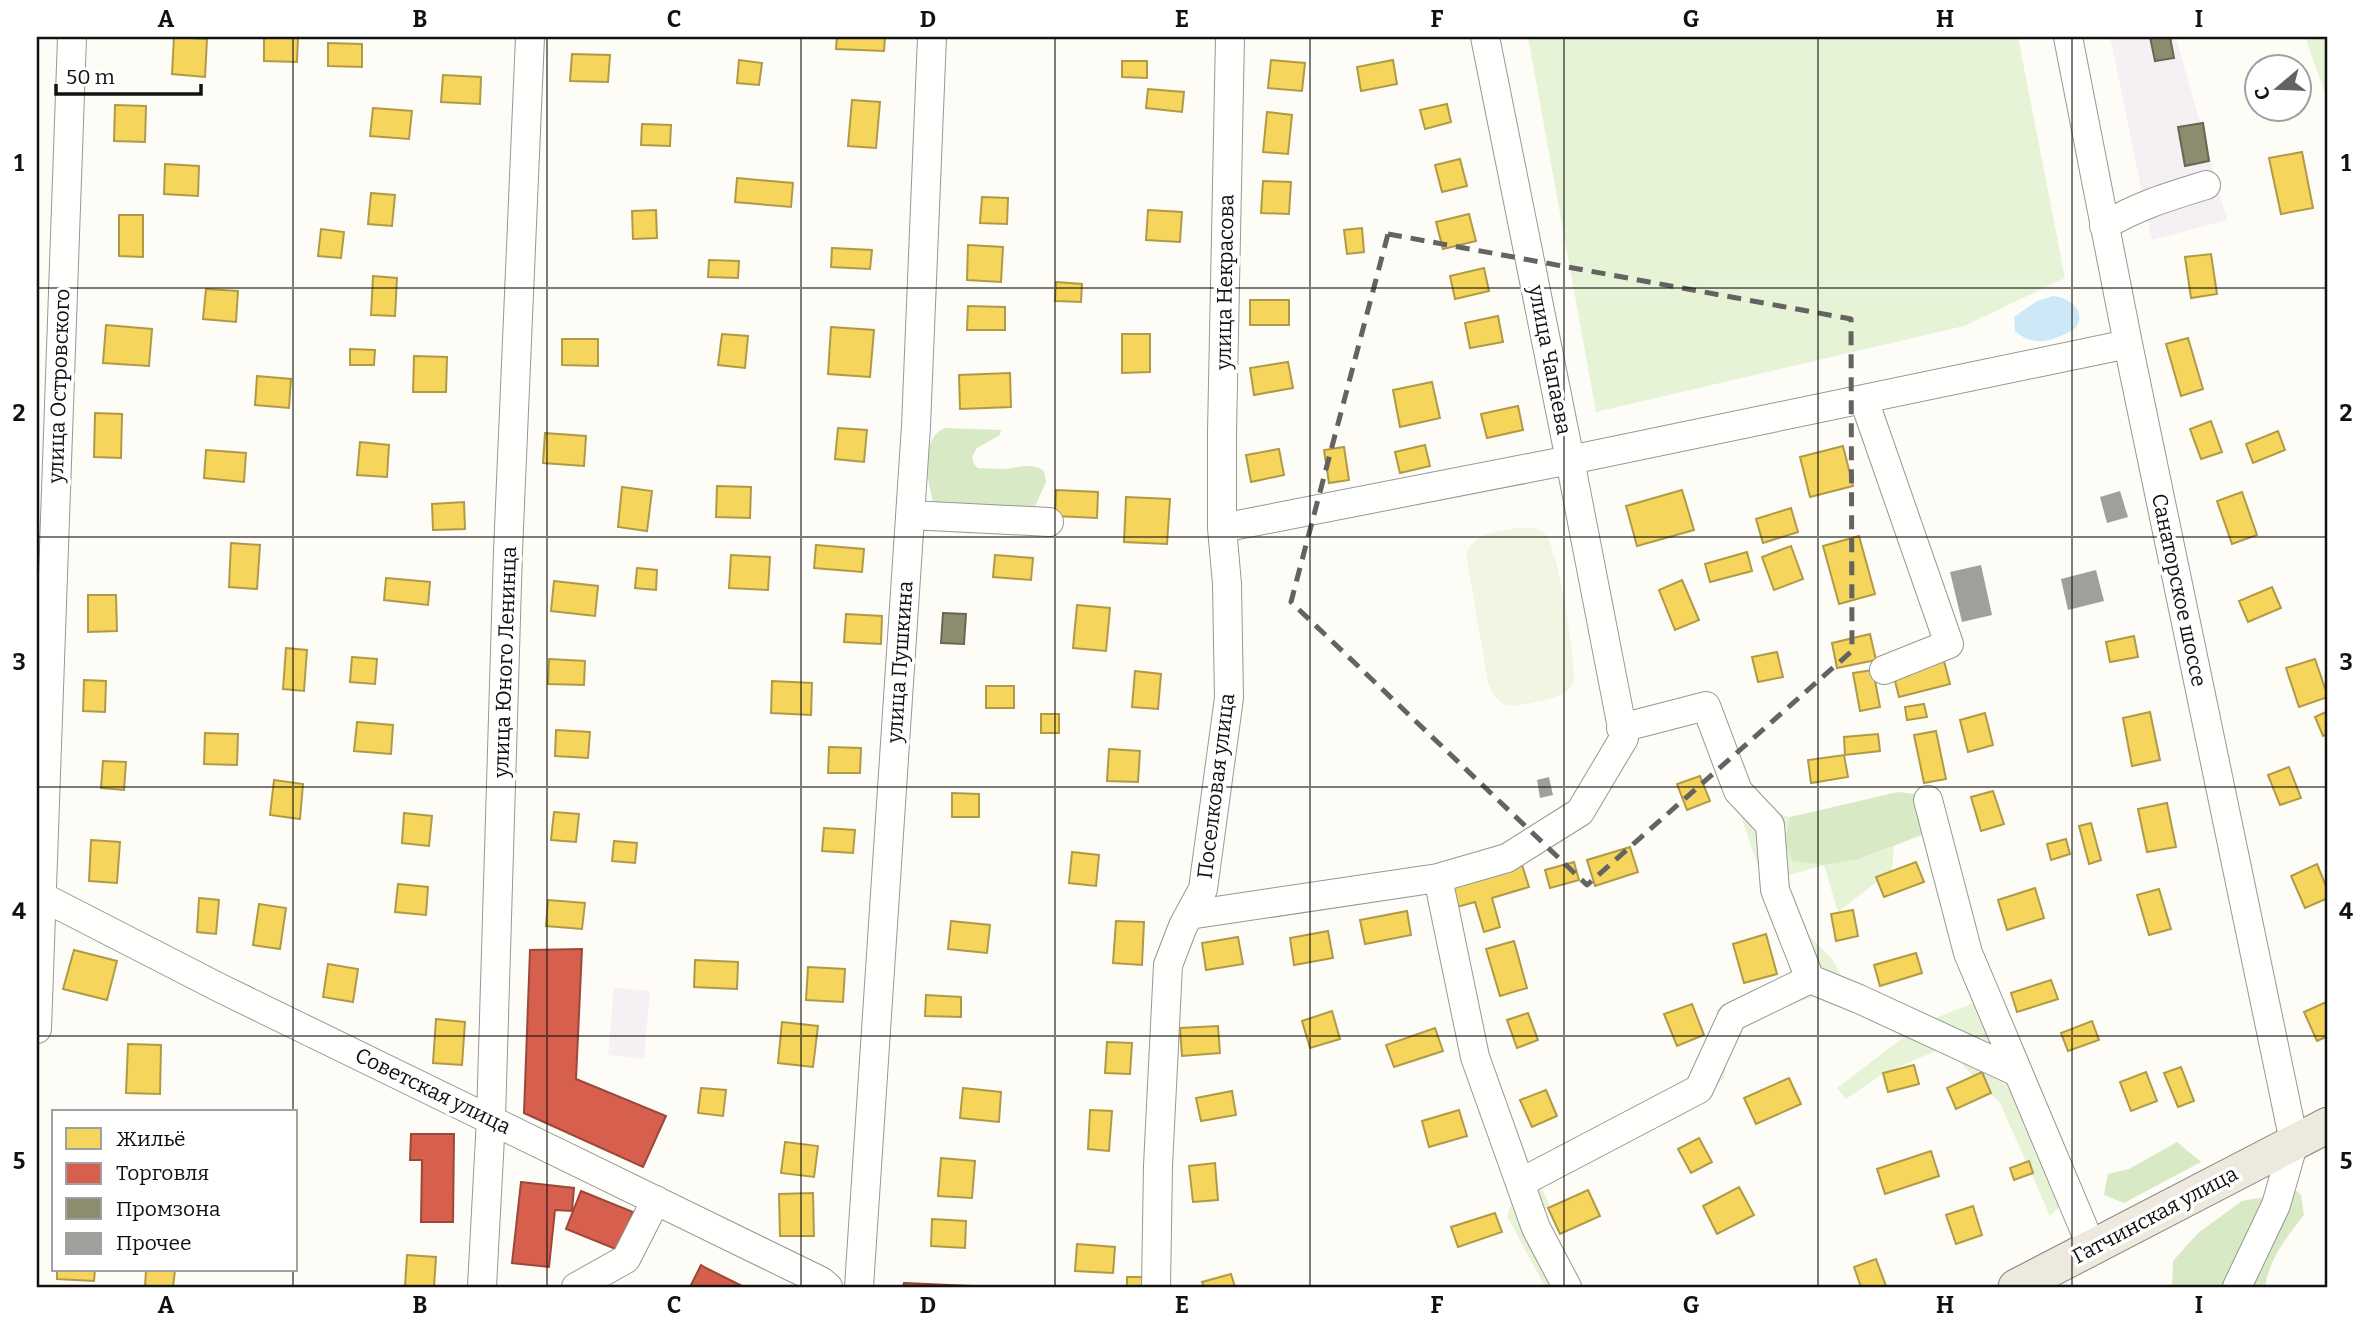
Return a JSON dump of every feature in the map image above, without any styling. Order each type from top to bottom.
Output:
[{"type":"main road","name":"Гатчинская улица","points":[[2016,1287],[2328,1125]]},
{"type":"street","name":"улица Островского","points":[[37,1029],[39,895],[72,37]]},
{"type":"street","name":"улица Юного Ленинца","points":[[482,1287],[491,1118],[508,551],[530,37]]},
{"type":"street","name":"улица Пушкина","points":[[859,1287],[916,426],[932,37]]},
{"type":"street","name":"улица Некрасова","points":[[1222,528],[1230,37]]},
{"type":"street","name":"улица Чапаева","points":[[1222,528],[1570,460],[1485,37]]},
{"type":"street","name":"Санаторское шоссе","points":[[2068,37],[2128,344],[2294,1142]]},
{"type":"street","points":[[2104,226],[2128,211],[2206,185]]},
{"type":"street","points":[[1189,915],[1438,877],[1507,858],[1580,812],[1624,738],[1570,460],[2128,344]]},
{"type":"street","points":[[1864,400],[1949,644],[1884,670]]},
{"type":"street","points":[[910,515],[1049,522]]},
{"type":"street","name":"Поселковая улица","points":[[1156,1287],[1158,1167],[1168,965],[1203,889],[1228,698],[1227,584],[1222,528]]},
{"type":"street","points":[[1622,728],[1706,706],[1738,791],[1770,825],[1775,890],[1810,979],[2017,1072]]},
{"type":"street","points":[[1928,800],[1968,953],[2092,1248]]},
{"type":"street","points":[[1438,877],[1475,1057],[1536,1228],[1567,1287]]},
{"type":"street","name":"Советская улица","points":[[39,895],[220,988],[491,1118],[821,1281],[828,1287]]},
{"type":"street","points":[[1520,1183],[1699,1088],[1732,1017],[1810,979]]},
{"type":"street","points":[[2237,1287],[2276,1205],[2294,1142]]},
{"type":"street","points":[[576,1287],[626,1259],[656,1200]]},
{"type":"highlighted area","points":[[1388,234],[1851,319],[1852,651],[1587,885],[1291,602]]},
{"type":"shaded area","points":[[2110,37],[2176,37],[2227,220],[2152,240]]},
{"type":"shaded area","points":[[614,988],[650,991],[644,1059],[608,1055]]},
{"type":"green space","points":[[1528,37],[2018,37],[2065,278],[1964,326],[1596,412]]},
{"type":"green space","points":[[2305,37],[2328,37],[2328,101],[2312,52]]},
{"type":"green space","points":[[945,428],[1001,430],[1000,435],[977,448],[972,457],[974,464],[978,468],[1029,466],[1044,471],[1046,482],[1033,511],[935,508],[928,476],[928,453],[936,434]]},
{"type":"green space","points":[[1518,528],[1539,530],[1550,542],[1564,599],[1574,675],[1570,688],[1562,694],[1511,706],[1495,696],[1488,683],[1466,553],[1482,537]]},
{"type":"green space","points":[[1711,732],[1748,804],[1790,817],[1784,843],[1859,859],[1894,846],[1892,870],[1838,912],[1824,865],[1779,878],[1790,916],[1832,959],[1846,984],[1928,1021],[1978,1001],[1935,886],[1921,815],[2078,1189],[2050,1216],[2000,1103],[1945,1047],[1884,1073],[1846,1099],[1837,1088],[1903,1038],[1855,1003],[1818,995],[1742,1023],[1729,1040],[1724,1078],[1685,1114],[1540,1184],[1550,1206],[1540,1212],[1579,1287],[1545,1287],[1507,1216],[1524,1171],[1697,1091],[1723,1030],[1716,1010],[1799,982]]},
{"type":"green space","points":[[1898,792],[1916,794],[1922,835],[1859,859],[1824,865],[1793,861],[1784,843],[1790,817]]},
{"type":"green space","points":[[2177,1142],[2201,1162],[2124,1203],[2104,1195],[2108,1174],[2129,1169]]},
{"type":"green space","points":[[2297,1191],[2301,1195],[2304,1215],[2275,1258],[2265,1287],[2172,1287],[2173,1261],[2198,1233],[2242,1201]]},
{"type":"water","points":[[2053,296],[2068,301],[2077,308],[2079,318],[2076,327],[2046,341],[2027,339],[2015,331],[2014,317],[2037,301]]},
{"type":"building: Жильё","points":[[174,37],[207,39],[205,77],[172,74]]},
{"type":"building: Жильё","points":[[264,37],[298,37],[297,62],[264,61]]},
{"type":"building: Жильё","points":[[837,37],[885,37],[884,51],[836,49]]},
{"type":"building: Жильё","points":[[328,43],[362,44],[362,67],[328,66]]},
{"type":"building: Жильё","points":[[572,54],[610,55],[608,82],[570,81]]},
{"type":"building: Жильё","points":[[739,60],[762,63],[759,85],[737,83]]},
{"type":"building: Жильё","points":[[1271,60],[1305,63],[1302,91],[1268,88]]},
{"type":"building: Жильё","points":[[1393,60],[1397,84],[1361,91],[1357,67]]},
{"type":"building: Жильё","points":[[1122,61],[1147,61],[1147,78],[1122,77]]},
{"type":"building: Жильё","points":[[443,75],[481,77],[480,104],[441,102]]},
{"type":"building: Жильё","points":[[1148,89],[1184,92],[1182,112],[1146,108]]},
{"type":"building: Жильё","points":[[852,100],[880,102],[876,148],[848,146]]},
{"type":"building: Жильё","points":[[1447,104],[1451,122],[1425,129],[1420,110]]},
{"type":"building: Жильё","points":[[115,105],[146,106],[145,142],[114,141]]},
{"type":"building: Жильё","points":[[373,108],[412,111],[409,139],[370,136]]},
{"type":"building: Жильё","points":[[1267,112],[1292,115],[1288,154],[1263,152]]},
{"type":"building: Жильё","points":[[642,124],[671,125],[670,146],[641,145]]},
{"type":"building: Жильё","points":[[2302,152],[2313,208],[2281,214],[2269,158]]},
{"type":"building: Жильё","points":[[1460,159],[1467,186],[1442,192],[1435,165]]},
{"type":"building: Жильё","points":[[165,164],[199,166],[198,196],[164,194]]},
{"type":"building: Жильё","points":[[737,178],[793,183],[791,207],[735,202]]},
{"type":"building: Жильё","points":[[1263,181],[1291,182],[1289,214],[1261,213]]},
{"type":"building: Жильё","points":[[371,193],[395,195],[392,226],[368,224]]},
{"type":"building: Жильё","points":[[982,197],[1008,198],[1007,224],[980,223]]},
{"type":"building: Жильё","points":[[656,210],[657,238],[633,239],[632,211]]},
{"type":"building: Жильё","points":[[1148,210],[1182,212],[1180,242],[1146,240]]},
{"type":"building: Жильё","points":[[1469,214],[1476,241],[1443,249],[1436,222]]},
{"type":"building: Жильё","points":[[119,215],[143,215],[143,257],[119,256]]},
{"type":"building: Жильё","points":[[1362,228],[1364,252],[1347,254],[1344,230]]},
{"type":"building: Жильё","points":[[321,229],[344,232],[341,258],[318,256]]},
{"type":"building: Жильё","points":[[968,245],[1003,247],[1001,282],[967,280]]},
{"type":"building: Жильё","points":[[832,248],[872,250],[870,269],[831,267]]},
{"type":"building: Жильё","points":[[2211,254],[2217,294],[2191,298],[2185,257]]},
{"type":"building: Жильё","points":[[709,260],[739,261],[738,278],[708,277]]},
{"type":"building: Жильё","points":[[1484,268],[1489,291],[1455,299],[1450,276]]},
{"type":"building: Жильё","points":[[373,276],[397,278],[395,316],[371,315]]},
{"type":"building: Жильё","points":[[1056,282],[1082,284],[1081,302],[1055,301]]},
{"type":"building: Жильё","points":[[206,289],[238,291],[236,322],[203,319]]},
{"type":"building: Жильё","points":[[1250,300],[1289,300],[1289,325],[1250,325]]},
{"type":"building: Жильё","points":[[968,306],[1005,307],[1005,330],[967,330]]},
{"type":"building: Жильё","points":[[1498,316],[1503,342],[1470,348],[1465,323]]},
{"type":"building: Жильё","points":[[106,325],[152,329],[149,366],[103,363]]},
{"type":"building: Жильё","points":[[831,327],[874,330],[870,377],[828,374]]},
{"type":"building: Жильё","points":[[722,334],[748,336],[745,368],[718,365]]},
{"type":"building: Жильё","points":[[1122,334],[1150,334],[1150,372],[1122,373]]},
{"type":"building: Жильё","points":[[2188,338],[2203,389],[2181,396],[2166,344]]},
{"type":"building: Жильё","points":[[562,339],[598,339],[598,366],[562,365]]},
{"type":"building: Жильё","points":[[350,349],[375,350],[374,365],[350,365]]},
{"type":"building: Жильё","points":[[414,356],[447,357],[446,392],[413,392]]},
{"type":"building: Жильё","points":[[1288,362],[1293,388],[1254,395],[1250,368]]},
{"type":"building: Жильё","points":[[1010,373],[1011,407],[960,409],[959,375]]},
{"type":"building: Жильё","points":[[257,376],[291,379],[289,408],[255,405]]},
{"type":"building: Жильё","points":[[1432,382],[1440,418],[1400,427],[1393,390]]},
{"type":"building: Жильё","points":[[1518,406],[1523,430],[1487,438],[1481,414]]},
{"type":"building: Жильё","points":[[95,413],[122,414],[121,458],[94,457]]},
{"type":"building: Жильё","points":[[2211,421],[2222,452],[2201,459],[2190,429]]},
{"type":"building: Жильё","points":[[838,428],[867,430],[864,462],[835,459]]},
{"type":"building: Жильё","points":[[2278,431],[2285,450],[2253,463],[2246,444]]},
{"type":"building: Жильё","points":[[545,433],[586,436],[584,466],[543,463]]},
{"type":"building: Жильё","points":[[360,442],[389,445],[387,477],[357,475]]},
{"type":"building: Жильё","points":[[1425,445],[1430,466],[1400,473],[1395,452]]},
{"type":"building: Жильё","points":[[1843,446],[1853,486],[1810,497],[1800,457]]},
{"type":"building: Жильё","points":[[1344,447],[1349,480],[1329,483],[1324,450]]},
{"type":"building: Жильё","points":[[1279,449],[1284,475],[1251,482],[1246,455]]},
{"type":"building: Жильё","points":[[206,450],[246,453],[244,482],[204,478]]},
{"type":"building: Жильё","points":[[717,486],[751,487],[750,518],[716,517]]},
{"type":"building: Жильё","points":[[622,487],[652,491],[647,531],[618,527]]},
{"type":"building: Жильё","points":[[1056,490],[1098,492],[1097,518],[1055,516]]},
{"type":"building: Жильё","points":[[1682,490],[1694,530],[1637,546],[1626,506]]},
{"type":"building: Жильё","points":[[2242,492],[2257,535],[2232,544],[2217,501]]},
{"type":"building: Жильё","points":[[1126,497],[1170,499],[1167,544],[1124,542]]},
{"type":"building: Жильё","points":[[464,502],[465,529],[433,530],[432,504]]},
{"type":"building: Жильё","points":[[1791,508],[1798,532],[1763,543],[1756,519]]},
{"type":"building: Жильё","points":[[1859,536],[1875,594],[1839,604],[1823,546]]},
{"type":"building: Жильё","points":[[231,543],[260,545],[257,589],[229,587]]},
{"type":"building: Жильё","points":[[816,545],[864,549],[862,572],[814,568]]},
{"type":"building: Жильё","points":[[1791,546],[1803,579],[1774,590],[1762,557]]},
{"type":"building: Жильё","points":[[1747,552],[1752,571],[1710,582],[1705,564]]},
{"type":"building: Жильё","points":[[731,555],[770,557],[768,590],[729,588]]},
{"type":"building: Жильё","points":[[995,555],[1033,558],[1031,580],[993,577]]},
{"type":"building: Жильё","points":[[637,568],[657,570],[656,590],[635,588]]},
{"type":"building: Жильё","points":[[386,578],[430,582],[428,605],[384,600]]},
{"type":"building: Жильё","points":[[1682,580],[1699,620],[1675,630],[1659,590]]},
{"type":"building: Жильё","points":[[554,581],[598,586],[595,616],[551,611]]},
{"type":"building: Жильё","points":[[2272,587],[2281,608],[2248,622],[2239,601]]},
{"type":"building: Жильё","points":[[88,595],[116,595],[117,631],[88,632]]},
{"type":"building: Жильё","points":[[1077,605],[1110,608],[1106,651],[1073,648]]},
{"type":"building: Жильё","points":[[846,614],[882,616],[881,644],[844,642]]},
{"type":"building: Жильё","points":[[1870,634],[1876,660],[1837,668],[1832,643]]},
{"type":"building: Жильё","points":[[2134,636],[2138,657],[2110,662],[2106,642]]},
{"type":"building: Жильё","points":[[286,648],[307,650],[304,691],[283,689]]},
{"type":"building: Жильё","points":[[1777,652],[1783,677],[1758,682],[1752,657]]},
{"type":"building: Жильё","points":[[352,657],[377,659],[375,684],[350,682]]},
{"type":"building: Жильё","points":[[549,659],[585,661],[584,685],[548,684]]},
{"type":"building: Жильё","points":[[2315,659],[2328,697],[2299,707],[2286,668]]},
{"type":"building: Жильё","points":[[1944,661],[1950,684],[1899,697],[1893,673]]},
{"type":"building: Жильё","points":[[1873,670],[1880,707],[1860,711],[1853,673]]},
{"type":"building: Жильё","points":[[1135,671],[1161,674],[1158,709],[1132,707]]},
{"type":"building: Жильё","points":[[84,680],[106,681],[105,712],[83,711]]},
{"type":"building: Жильё","points":[[772,681],[812,683],[811,715],[771,713]]},
{"type":"building: Жильё","points":[[986,686],[1014,686],[1014,708],[986,708]]},
{"type":"building: Жильё","points":[[1924,704],[1927,717],[1907,720],[1905,707]]},
{"type":"building: Жильё","points":[[2328,711],[2328,734],[2323,736],[2315,717]]},
{"type":"building: Жильё","points":[[2150,712],[2160,760],[2132,766],[2123,718]]},
{"type":"building: Жильё","points":[[1985,713],[1993,745],[1968,752],[1960,720]]},
{"type":"building: Жильё","points":[[1041,714],[1059,714],[1059,733],[1041,733]]},
{"type":"building: Жильё","points":[[357,722],[393,725],[391,754],[354,751]]},
{"type":"building: Жильё","points":[[556,730],[590,732],[588,758],[555,756]]},
{"type":"building: Жильё","points":[[1936,731],[1946,779],[1924,783],[1914,735]]},
{"type":"building: Жильё","points":[[205,733],[238,734],[237,765],[204,764]]},
{"type":"building: Жильё","points":[[1878,734],[1880,751],[1845,755],[1844,737]]},
{"type":"building: Жильё","points":[[829,747],[861,748],[860,773],[828,773]]},
{"type":"building: Жильё","points":[[1109,749],[1140,751],[1138,782],[1107,781]]},
{"type":"building: Жильё","points":[[1844,755],[1848,777],[1811,783],[1808,760]]},
{"type":"building: Жильё","points":[[103,761],[126,762],[124,790],[101,788]]},
{"type":"building: Жильё","points":[[2289,767],[2301,798],[2280,805],[2268,775]]},
{"type":"building: Жильё","points":[[1700,776],[1710,801],[1687,810],[1677,784]]},
{"type":"building: Жильё","points":[[274,780],[303,784],[300,819],[270,815]]},
{"type":"building: Жильё","points":[[1993,791],[2004,824],[1981,831],[1971,797]]},
{"type":"building: Жильё","points":[[952,793],[979,794],[979,817],[952,817]]},
{"type":"building: Жильё","points":[[2167,803],[2176,847],[2147,852],[2138,809]]},
{"type":"building: Жильё","points":[[554,812],[579,814],[576,842],[551,840]]},
{"type":"building: Жильё","points":[[404,813],[432,816],[429,846],[402,843]]},
{"type":"building: Жильё","points":[[2091,823],[2101,860],[2089,864],[2079,826]]},
{"type":"building: Жильё","points":[[824,828],[855,830],[853,853],[822,851]]},
{"type":"building: Жильё","points":[[2066,839],[2070,854],[2051,860],[2047,844]]},
{"type":"building: Жильё","points":[[91,840],[120,842],[117,883],[89,881]]},
{"type":"building: Жильё","points":[[614,841],[637,843],[635,863],[612,861]]},
{"type":"building: Жильё","points":[[1630,847],[1638,872],[1595,886],[1587,860]]},
{"type":"building: Жильё","points":[[1072,852],[1099,855],[1096,886],[1069,883]]},
{"type":"building: Жильё","points":[[1574,862],[1579,880],[1550,888],[1545,870]]},
{"type":"building: Жильё","points":[[1916,862],[1924,882],[1884,897],[1876,877]]},
{"type":"building: Жильё","points":[[2317,864],[2328,891],[2328,898],[2305,908],[2291,876]]},
{"type":"building: Жильё","points":[[1522,865],[1529,887],[1492,898],[1500,927],[1484,932],[1475,902],[1457,907],[1451,887]]},
{"type":"building: Жильё","points":[[398,884],[428,887],[426,915],[395,912]]},
{"type":"building: Жильё","points":[[2035,888],[2044,918],[2007,930],[1998,900]]},
{"type":"building: Жильё","points":[[2159,889],[2171,929],[2149,935],[2137,895]]},
{"type":"building: Жильё","points":[[199,898],[219,900],[216,934],[197,932]]},
{"type":"building: Жильё","points":[[548,900],[585,903],[582,929],[546,926]]},
{"type":"building: Жильё","points":[[259,904],[286,908],[280,949],[253,945]]},
{"type":"building: Жильё","points":[[1853,910],[1858,936],[1836,941],[1831,914]]},
{"type":"building: Жильё","points":[[1407,911],[1411,935],[1365,944],[1360,920]]},
{"type":"building: Жильё","points":[[951,921],[990,925],[987,953],[948,949]]},
{"type":"building: Жильё","points":[[1116,921],[1144,922],[1142,965],[1113,963]]},
{"type":"building: Жильё","points":[[1328,931],[1333,958],[1294,965],[1290,938]]},
{"type":"building: Жильё","points":[[1766,934],[1777,974],[1744,983],[1733,944]]},
{"type":"building: Жильё","points":[[1238,937],[1243,964],[1206,970],[1202,943]]},
{"type":"building: Жильё","points":[[1514,941],[1527,988],[1500,996],[1486,949]]},
{"type":"building: Жильё","points":[[74,950],[117,961],[107,1000],[63,989]]},
{"type":"building: Жильё","points":[[1916,953],[1922,973],[1880,986],[1874,965]]},
{"type":"building: Жильё","points":[[695,960],[738,962],[737,989],[694,987]]},
{"type":"building: Жильё","points":[[328,964],[358,969],[353,1002],[323,997]]},
{"type":"building: Жильё","points":[[808,967],[845,969],[843,1002],[806,1000]]},
{"type":"building: Жильё","points":[[2051,980],[2058,999],[2017,1012],[2011,993]]},
{"type":"building: Жильё","points":[[926,995],[961,997],[961,1017],[925,1016]]},
{"type":"building: Жильё","points":[[2326,1002],[2328,1036],[2317,1041],[2304,1012]]},
{"type":"building: Жильё","points":[[1692,1004],[1704,1035],[1677,1046],[1664,1014]]},
{"type":"building: Жильё","points":[[1332,1011],[1340,1039],[1310,1048],[1302,1021]]},
{"type":"building: Жильё","points":[[1528,1013],[1538,1040],[1517,1048],[1507,1020]]},
{"type":"building: Жильё","points":[[436,1019],[465,1022],[462,1065],[433,1063]]},
{"type":"building: Жильё","points":[[2092,1021],[2099,1040],[2068,1051],[2061,1033]]},
{"type":"building: Жильё","points":[[782,1022],[818,1026],[813,1067],[778,1063]]},
{"type":"building: Жильё","points":[[1218,1026],[1220,1053],[1182,1056],[1180,1028]]},
{"type":"building: Жильё","points":[[1435,1028],[1443,1051],[1394,1067],[1386,1045]]},
{"type":"building: Жильё","points":[[1107,1042],[1132,1043],[1130,1074],[1105,1073]]},
{"type":"building: Жильё","points":[[128,1044],[161,1045],[160,1094],[126,1093]]},
{"type":"building: Жильё","points":[[1914,1065],[1919,1084],[1888,1092],[1883,1073]]},
{"type":"building: Жильё","points":[[2181,1067],[2194,1101],[2178,1107],[2164,1073]]},
{"type":"building: Жильё","points":[[1982,1072],[1991,1093],[1956,1109],[1947,1088]]},
{"type":"building: Жильё","points":[[2146,1072],[2157,1101],[2131,1111],[2120,1082]]},
{"type":"building: Жильё","points":[[1789,1078],[1801,1104],[1756,1124],[1744,1098]]},
{"type":"building: Жильё","points":[[701,1088],[726,1090],[723,1116],[698,1113]]},
{"type":"building: Жильё","points":[[963,1088],[1001,1092],[999,1122],[960,1118]]},
{"type":"building: Жильё","points":[[1546,1090],[1557,1116],[1532,1127],[1520,1100]]},
{"type":"building: Жильё","points":[[1232,1091],[1236,1115],[1201,1121],[1196,1098]]},
{"type":"building: Жильё","points":[[1090,1110],[1112,1111],[1109,1151],[1088,1149]]},
{"type":"building: Жильё","points":[[1459,1110],[1467,1136],[1429,1147],[1422,1121]]},
{"type":"building: Жильё","points":[[1699,1138],[1712,1162],[1691,1173],[1678,1149]]},
{"type":"building: Жильё","points":[[785,1142],[818,1146],[814,1177],[781,1173]]},
{"type":"building: Жильё","points":[[1931,1151],[1939,1176],[1885,1194],[1877,1169]]},
{"type":"building: Жильё","points":[[941,1158],[975,1161],[972,1198],[938,1196]]},
{"type":"building: Жильё","points":[[2029,1161],[2033,1173],[2014,1180],[2010,1168]]},
{"type":"building: Жильё","points":[[1215,1163],[1218,1200],[1193,1202],[1189,1166]]},
{"type":"building: Жильё","points":[[1739,1187],[1754,1215],[1717,1234],[1703,1206]]},
{"type":"building: Жильё","points":[[1588,1190],[1600,1216],[1560,1234],[1548,1208]]},
{"type":"building: Жильё","points":[[813,1193],[814,1236],[780,1236],[779,1194]]},
{"type":"building: Жильё","points":[[1973,1206],[1982,1235],[1956,1244],[1946,1215]]},
{"type":"building: Жильё","points":[[1495,1213],[1502,1232],[1458,1247],[1451,1227]]},
{"type":"building: Жильё","points":[[932,1219],[966,1221],[965,1248],[931,1246]]},
{"type":"building: Жильё","points":[[1077,1244],[1115,1247],[1113,1273],[1075,1271]]},
{"type":"building: Жильё","points":[[407,1255],[436,1257],[434,1287],[405,1287]]},
{"type":"building: Жильё","points":[[1876,1259],[1886,1286],[1861,1287],[1854,1267]]},
{"type":"building: Жильё","points":[[57,1272],[95,1272],[94,1281],[57,1279]]},
{"type":"building: Жильё","points":[[146,1272],[175,1272],[173,1287],[145,1287]]},
{"type":"building: Жильё","points":[[1231,1274],[1235,1287],[1204,1287],[1202,1282]]},
{"type":"building: Жильё","points":[[1127,1277],[1150,1277],[1150,1287],[1127,1287]]},
{"type":"building: Торговля","points":[[582,949],[576,1079],[666,1116],[643,1167],[524,1113],[530,950]]},
{"type":"building: Торговля","points":[[411,1134],[454,1134],[453,1222],[421,1222],[422,1160],[410,1160]]},
{"type":"building: Торговля","points":[[521,1182],[574,1188],[572,1211],[555,1210],[549,1267],[512,1263]]},
{"type":"building: Торговля","points":[[581,1191],[633,1212],[618,1250],[566,1229]]},
{"type":"building: Торговля","points":[[701,1265],[708,1269],[744,1287],[690,1287]]},
{"type":"building: Торговля","points":[[904,1283],[995,1287],[903,1287]]},
{"type":"building: Промзона","points":[[2150,37],[2170,37],[2174,58],[2155,61]]},
{"type":"building: Промзона","points":[[2203,123],[2209,161],[2185,166],[2178,127]]},
{"type":"building: Промзона","points":[[943,613],[966,614],[964,644],[941,643]]},
{"type":"building: Прочее","points":[[2120,491],[2128,517],[2107,523],[2100,497]]},
{"type":"building: Прочее","points":[[1981,565],[1992,615],[1962,622],[1950,572]]},
{"type":"building: Прочее","points":[[2096,570],[2104,601],[2068,610],[2061,579]]},
{"type":"building: Прочее","points":[[1549,777],[1553,795],[1540,798],[1537,780]]}]
